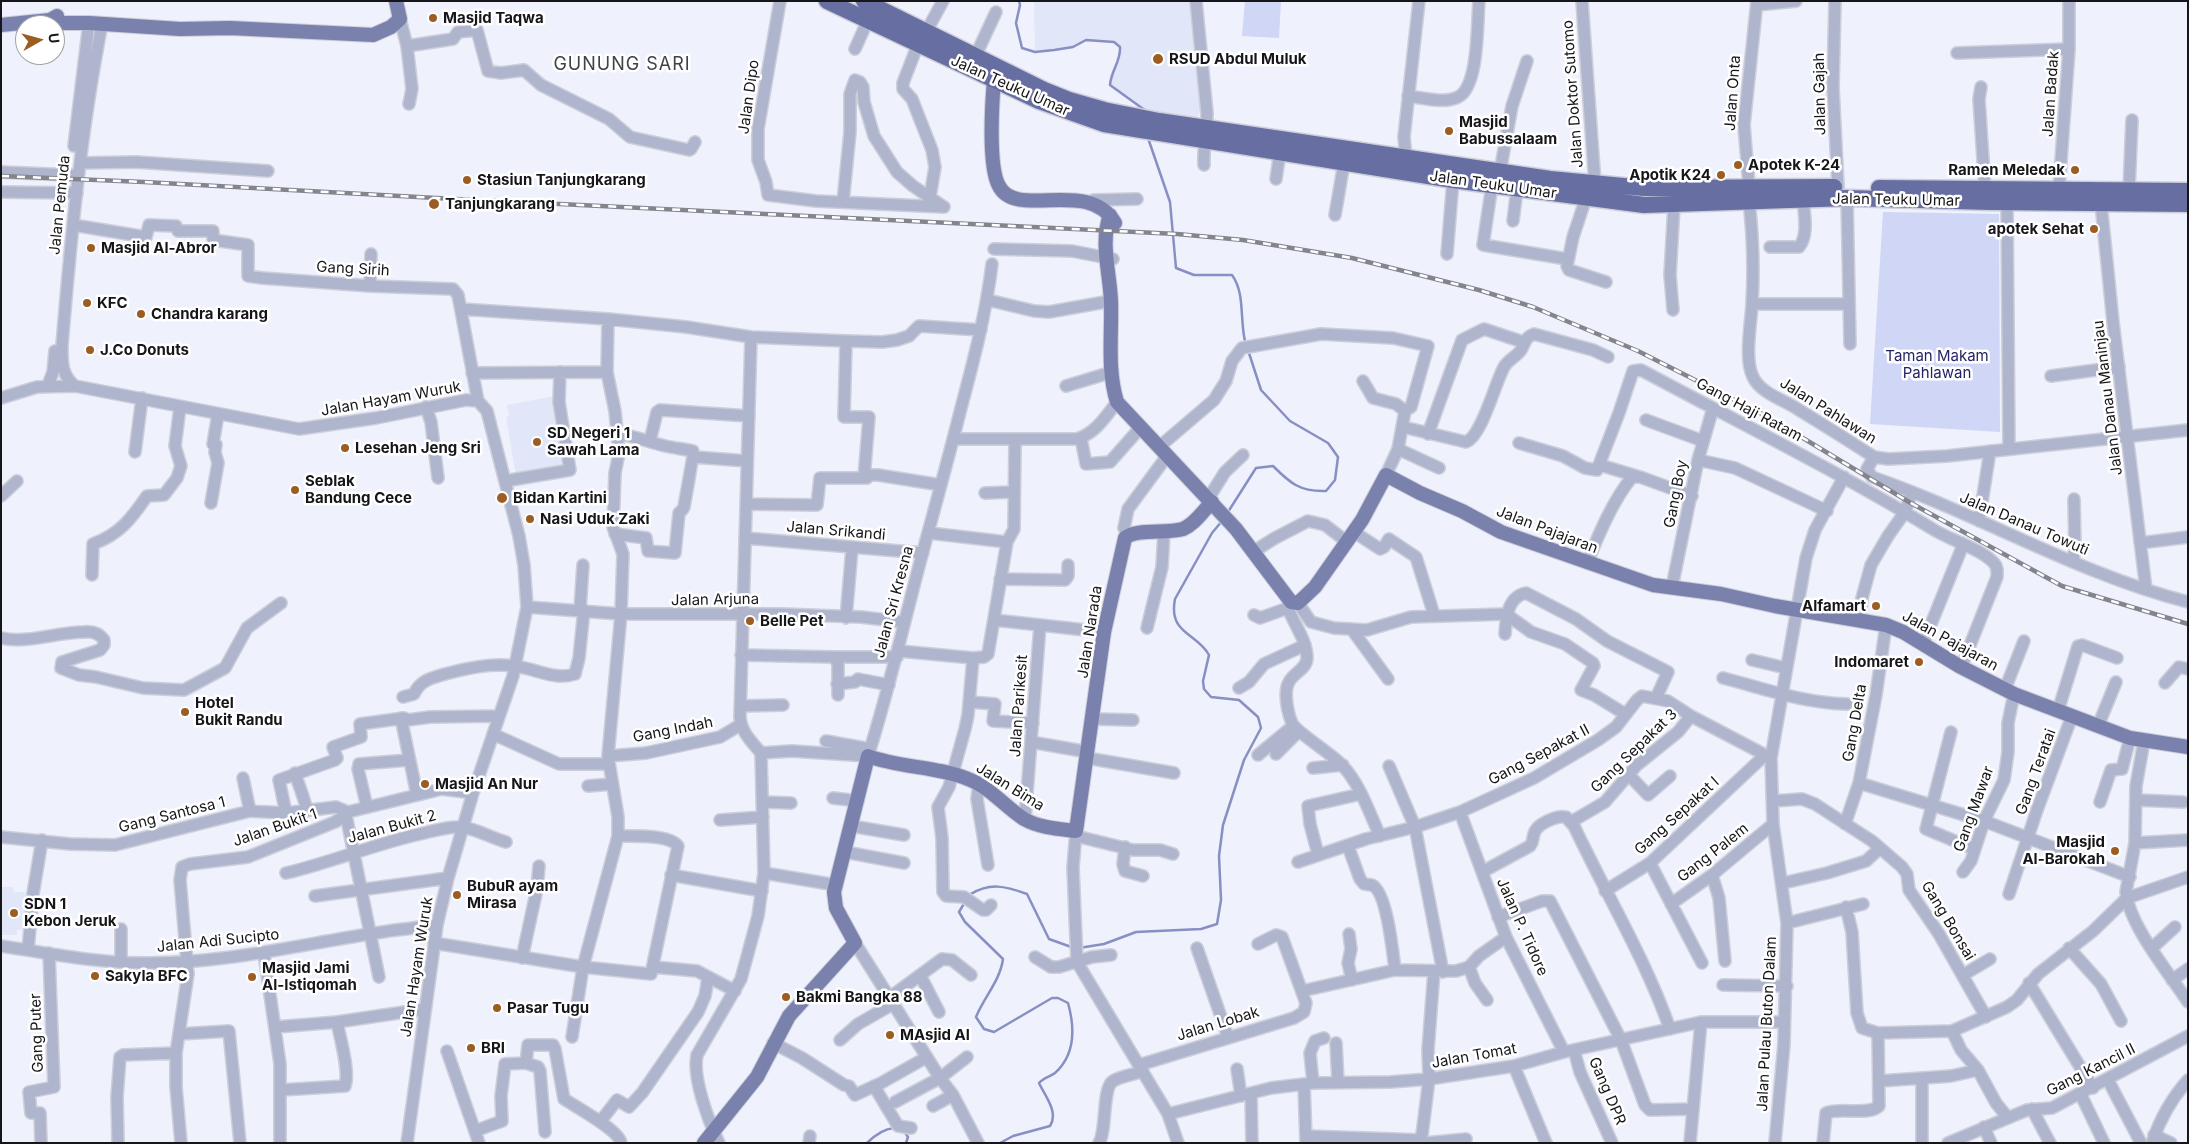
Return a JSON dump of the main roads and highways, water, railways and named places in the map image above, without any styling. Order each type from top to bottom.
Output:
[{"type":"highway","name":"Jalan Teuku Umar","points":[[827,1],[868,20],[975,57],[1069,100],[1206,134],[1280,152],[1389,159],[1496,179],[1590,191],[1659,205],[1749,194],[1843,192],[1984,196],[2059,188],[2188,191]]},
{"type":"highway","name":"Jalan Teuku Umar","points":[[864,1],[994,80],[1064,111],[1104,124],[1206,134],[1338,157]]},
{"type":"highway","name":"Jalan Teuku Umar","points":[[1389,159],[1452,180],[1496,179],[1516,188],[1590,191],[1651,188],[1803,198],[1843,192]]},
{"type":"highway","name":"Jalan Teuku Umar","points":[[1984,196],[2007,202],[2188,204]]},
{"type":"main road","points":[[65,23],[180,29],[204,27],[373,35],[391,27],[400,19],[396,1]]},
{"type":"main road","points":[[65,15],[106,15],[179,21],[204,27]]},
{"type":"main road","points":[[1,25],[15,24]]},
{"type":"main road","points":[[994,80],[992,140],[999,187],[1003,192],[1016,199],[1090,202],[1099,205],[1110,215],[1107,223],[1112,380],[1117,402],[1210,500]]},
{"type":"main road","name":"Jalan Pajajaran","points":[[1210,500],[1236,529],[1292,604],[1315,587],[1362,520],[1386,475],[1496,530],[1587,563],[1653,585],[1721,594],[1797,610],[1886,625],[1903,632],[1961,668],[2009,692],[2130,738],[2188,747]]},
{"type":"main road","name":"Jalan Narada","points":[[1076,834],[1094,719],[1104,632],[1123,544],[1128,535],[1184,528],[1191,524],[1210,500]]},
{"type":"main road","name":"Jalan Bima","points":[[869,753],[898,765],[953,774],[979,784],[1025,819],[1036,825],[1076,834]]},
{"type":"main road","name":"Jalan Sri Kresna","points":[[716,1137],[757,1077],[773,1043],[789,1016],[855,943],[836,908],[834,900],[836,884],[869,753]]},
{"type":"main road","points":[[704,1143],[716,1137]]},
{"type":"waterway","points":[[1019,1],[1020,5],[1016,23],[1022,48],[1035,52],[1073,47],[1086,40],[1114,42],[1120,47],[1120,52],[1110,85],[1146,111]]},
{"type":"waterway","points":[[1148,138],[1170,202],[1176,268],[1194,275],[1232,275],[1241,300],[1246,345]]},
{"type":"waterway","points":[[1228,512],[1256,468],[1273,466],[1290,482],[1302,488],[1326,491],[1335,480],[1338,457],[1328,443],[1290,421],[1261,390],[1248,350]]},
{"type":"waterway","points":[[1079,948],[1104,944],[1136,932],[1201,929],[1217,924],[1221,900],[1219,856],[1223,825],[1244,760],[1261,728],[1258,717],[1239,700],[1211,697],[1204,689],[1203,681],[1209,655],[1180,626],[1174,611],[1175,599],[1212,533],[1222,521]]},
{"type":"waterway","points":[[969,895],[991,887],[1005,887],[1027,894],[1049,939],[1074,948]]},
{"type":"waterway","points":[[965,902],[959,912],[965,922],[1003,959],[999,975],[976,1017],[984,1029],[994,1032],[1052,998],[1058,998],[1068,1003],[1072,1022],[1072,1040],[1067,1058],[1055,1073],[1039,1083],[1052,1110],[1053,1115],[1050,1126],[1013,1136],[1000,1143]]},
{"type":"waterway","points":[[867,1143],[879,1133],[894,1128]]},
{"type":"waterway","points":[[904,1131],[908,1137],[906,1143]]},
{"type":"railway","points":[[1,176],[1177,234],[1243,240],[1352,258],[1479,290],[1533,307],[1638,351],[1768,417],[1909,502],[2062,586],[2188,624]]},
{"type":"place","name":"Masjid Taqwa","points":[[433,18]]},
{"type":"place","name":"RSUD Abdul Muluk","points":[[1158,59]]},
{"type":"place","name":"Masjid Babussalaam","points":[[1449,131]]},
{"type":"place","name":"Apotek K-24","points":[[1738,165]]},
{"type":"place","name":"Ramen Meledak","points":[[2075,170]]},
{"type":"place","name":"Apotik K24","points":[[1721,175]]},
{"type":"place","name":"Stasiun Tanjungkarang","points":[[467,180]]},
{"type":"place","name":"Tanjungkarang","points":[[434,204]]},
{"type":"place","name":"apotek Sehat","points":[[2094,229]]},
{"type":"place","name":"Masjid Al-Abror","points":[[91,248]]},
{"type":"place","name":"KFC","points":[[87,303]]},
{"type":"place","name":"Chandra karang","points":[[141,314]]},
{"type":"place","name":"J.Co Donuts","points":[[90,350]]},
{"type":"place","name":"SD Negeri 1 Sawah Lama","points":[[537,442]]},
{"type":"place","name":"Lesehan Jeng Sri","points":[[345,448]]},
{"type":"place","name":"Seblak Bandung Cece","points":[[295,490]]},
{"type":"place","name":"Bidan Kartini","points":[[502,498]]},
{"type":"place","name":"Nasi Uduk Zaki","points":[[530,519]]},
{"type":"place","name":"Alfamart","points":[[1876,606]]},
{"type":"place","name":"Belle Pet","points":[[750,621]]},
{"type":"place","name":"Indomaret","points":[[1919,662]]},
{"type":"place","name":"Hotel Bukit Randu","points":[[185,712]]},
{"type":"place","name":"Masjid An Nur","points":[[425,784]]},
{"type":"place","name":"Masjid Al-Barokah","points":[[2115,851]]},
{"type":"place","name":"BubuR ayam Mirasa","points":[[457,895]]},
{"type":"place","name":"SDN 1 Kebon Jeruk","points":[[14,913]]},
{"type":"place","name":"Sakyla BFC","points":[[95,976]]},
{"type":"place","name":"Masjid Jami Al-Istiqomah","points":[[252,977]]},
{"type":"place","name":"Bakmi Bangka 88","points":[[786,997]]},
{"type":"place","name":"Pasar Tugu","points":[[497,1008]]},
{"type":"place","name":"MAsjid Al","points":[[890,1035]]},
{"type":"place","name":"BRI","points":[[471,1048]]},
{"type":"district","name":"GUNUNG SARI","points":[[622,65]]},
{"type":"park label","name":"Taman Makam Pahlawan","points":[[1937,364]]}]
